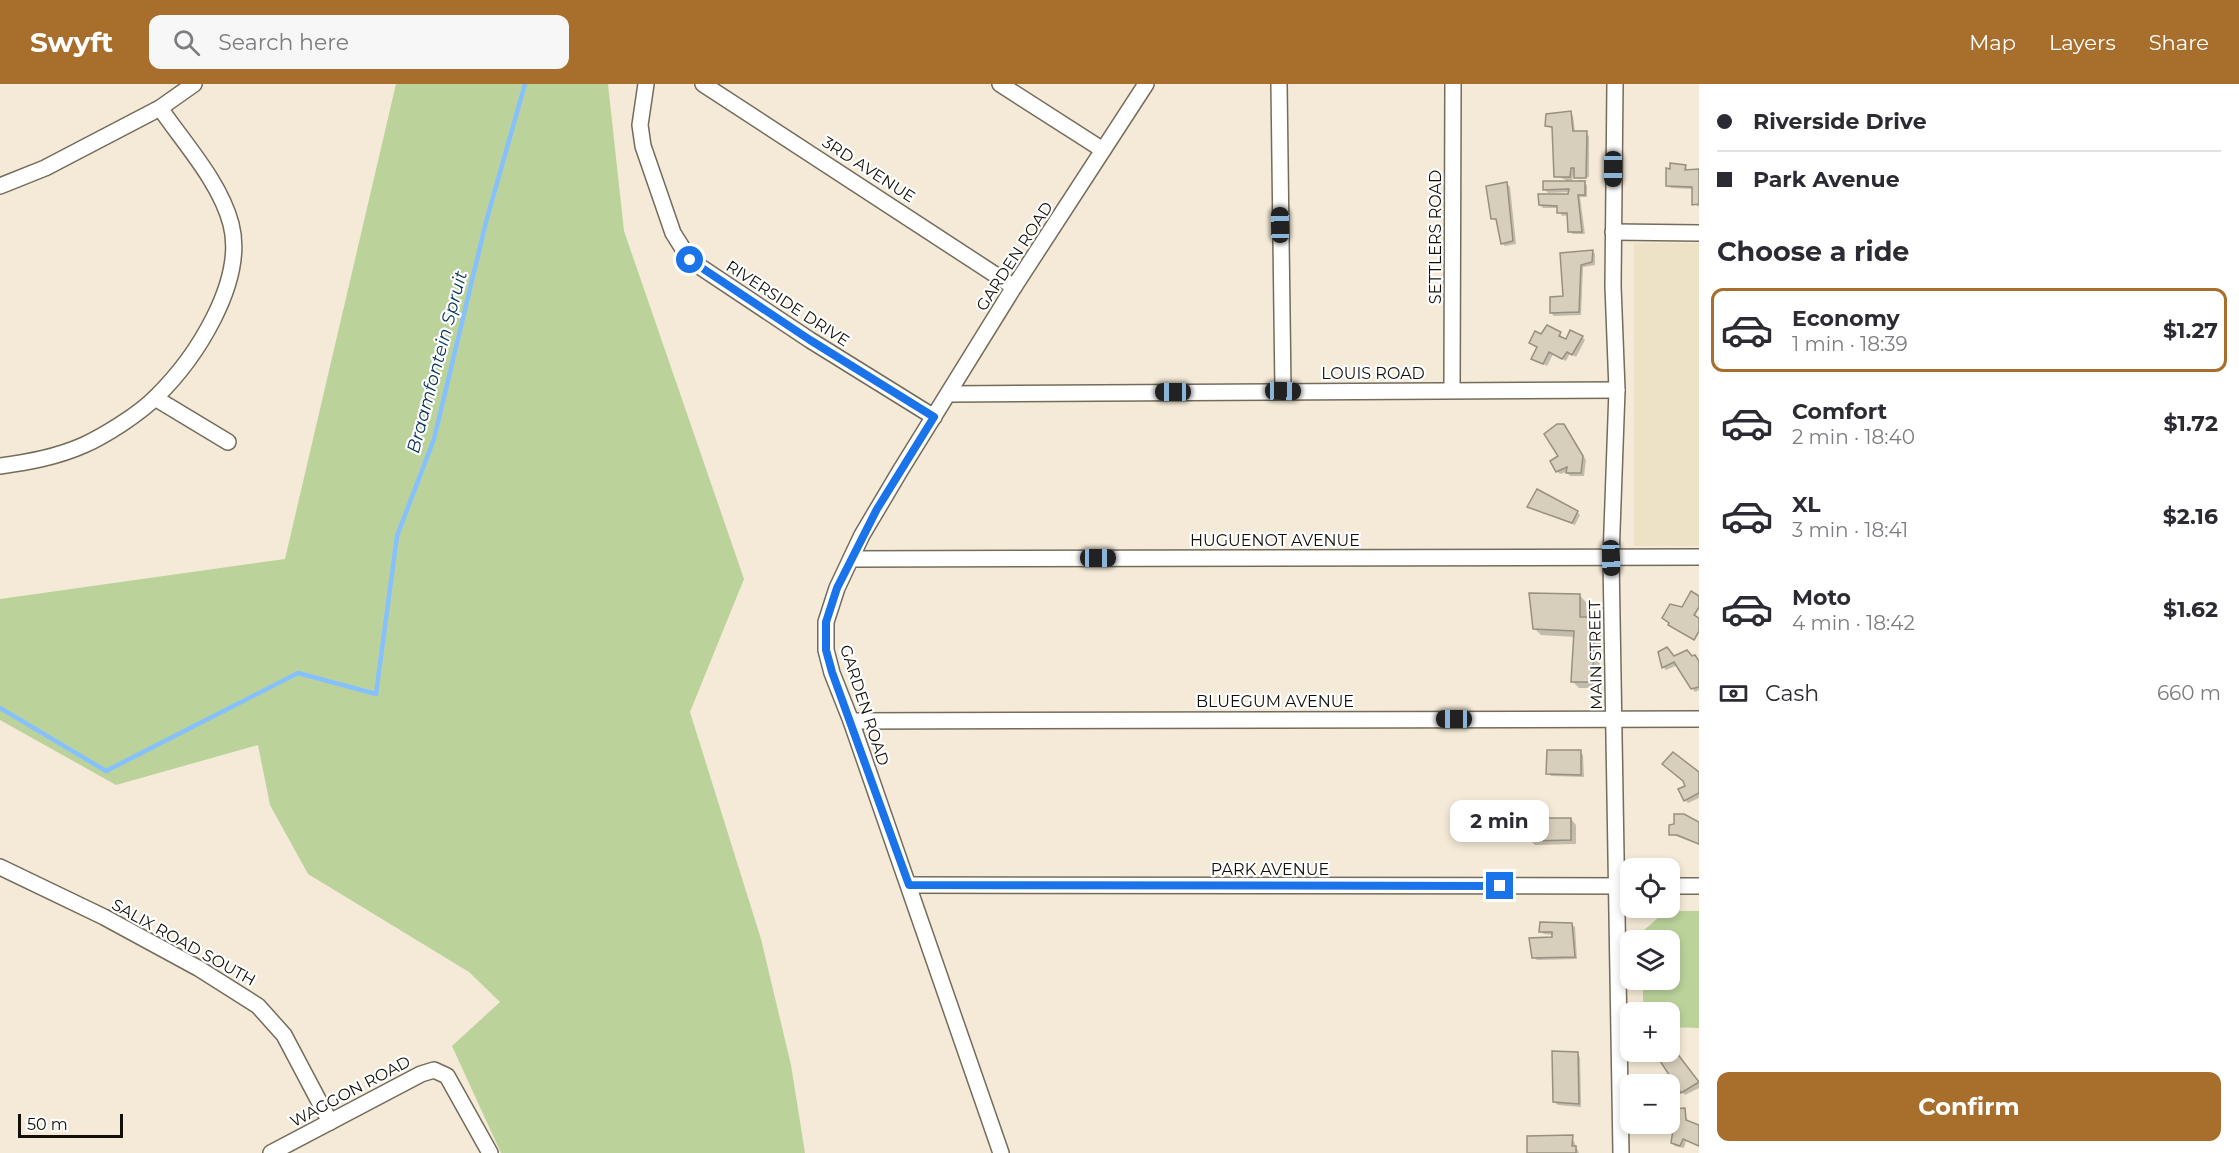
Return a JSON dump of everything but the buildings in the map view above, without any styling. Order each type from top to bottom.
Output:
[{"type":"street","points":[[0,186],[45,168],[160,108],[194,84]]},
{"type":"street","name":"RIVERSIDE DRIVE","points":[[646,84],[640,125],[643,146],[673,232],[690,260],[810,340],[934,417]]},
{"type":"street","name":"3RD AVENUE","points":[[703,84],[1014,287]]},
{"type":"street","points":[[1000,84],[1103,150]]},
{"type":"street","name":"GARDEN ROAD","points":[[1001,1153],[909,885],[832,672],[825,637],[830,608],[851,559],[877,509],[1014,287],[1146,84]]},
{"type":"street","points":[[1279,84],[1283,391]]},
{"type":"street","name":"SETTLERS ROAD","points":[[1452,390],[1453,84]]},
{"type":"street","name":"MAIN STREET","points":[[1615,84],[1613,232],[1617,390],[1611,558],[1614,719],[1622,858]]},
{"type":"street","points":[[0,466],[34,461],[85,444],[155,398],[197,347],[215,316],[228,282],[233,251],[231,225],[221,197],[160,108]]},
{"type":"street","points":[[1613,232],[1699,233]]},
{"type":"street","name":"LOUIS ROAD","points":[[949,394],[1617,390]]},
{"type":"street","points":[[155,398],[228,442]]},
{"type":"street","name":"HUGUENOT AVENUE","points":[[851,559],[1699,557]]},
{"type":"street","name":"BLUEGUM AVENUE","points":[[851,721],[1699,718]]},
{"type":"street","name":"SALIX ROAD SOUTH","points":[[0,867],[104,917],[198,968],[258,1005],[284,1035],[330,1122]]},
{"type":"street","name":"PARK AVENUE","points":[[909,885],[1620,886]]},
{"type":"street","points":[[1680,886],[1699,886]]},
{"type":"street","name":"MAIN STREET","points":[[1621,1153],[1624,918]]},
{"type":"street","name":"WAGGON ROAD","points":[[271,1153],[428,1070],[440,1071],[447,1077],[489,1153]]},
{"type":"shaded area","points":[[1634,243],[1699,243],[1699,546],[1634,546]]},
{"type":"green space","points":[[396,84],[608,84],[624,231],[744,579],[690,712],[761,939],[791,1065],[805,1153],[501,1153],[452,1046],[500,1002],[469,972],[308,874],[270,805],[258,745],[116,785],[0,720],[0,599],[285,559]]},
{"type":"green space","points":[[1680,911],[1699,911],[1699,1028],[1680,1027],[1680,1002],[1643,1002],[1643,990],[1680,990],[1680,930],[1644,930],[1658,918],[1680,918]]},
{"type":"waterway","name":"Braamfontein Spruit","points":[[0,708],[106,771],[298,673],[376,694],[397,536],[434,439],[486,222],[525,84]]},
{"type":"route","points":[[690,260],[810,340],[934,417],[862,535],[837,588],[826,622],[825,637],[832,672],[909,885],[1500,886]]}]
